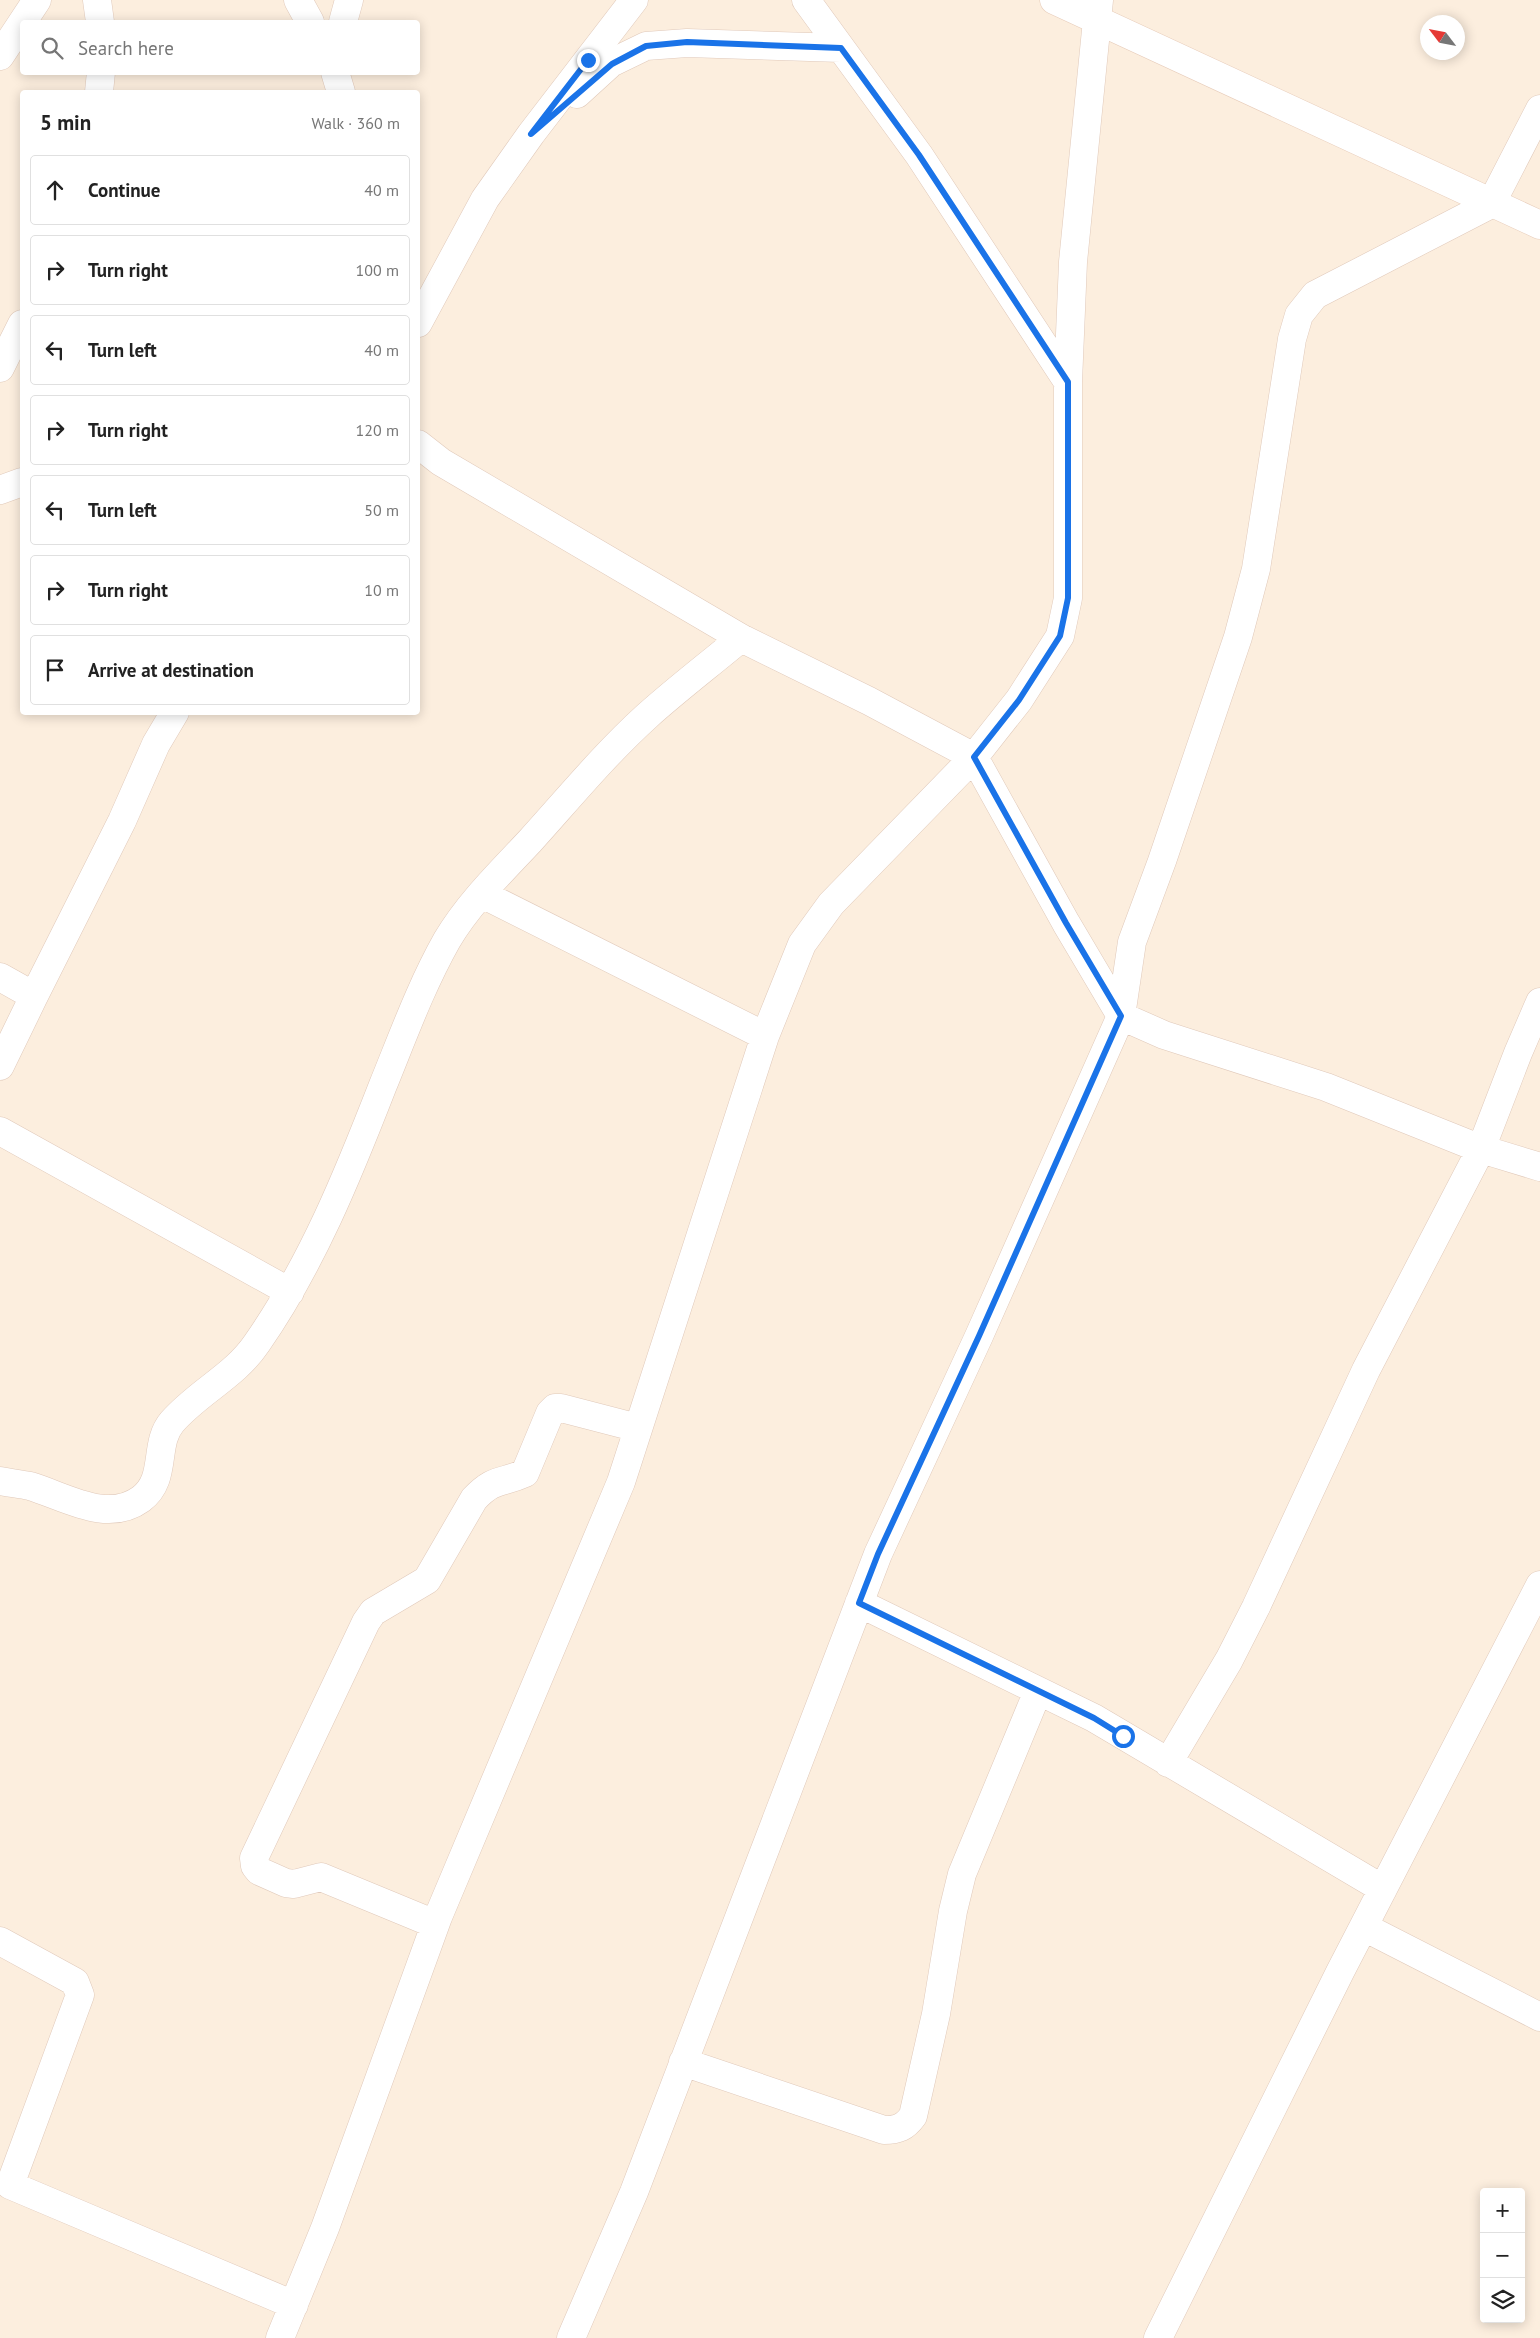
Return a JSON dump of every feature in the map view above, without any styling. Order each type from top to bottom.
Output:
[{"type":"street","points":[[24,20],[37,0]]},
{"type":"street","points":[[97,0],[100,20]]},
{"type":"street","points":[[298,0],[309,20]]},
{"type":"street","points":[[343,20],[349,0]]},
{"type":"street","points":[[420,319],[485,199],[531,134],[634,0]]},
{"type":"street","points":[[806,0],[919,155],[1068,382]]},
{"type":"street","points":[[1054,0],[1098,10],[1491,204],[1540,225]]},
{"type":"street","points":[[280,2338],[325,2228],[435,1924],[621,1482],[765,1036],[802,944],[831,904],[974,757],[1019,700],[1060,636],[1066,618],[1068,598],[1068,382],[1073,262],[1098,10]]},
{"type":"street","points":[[0,56],[20,26]]},
{"type":"street","points":[[531,134],[612,64],[646,46],[687,42],[841,48]]},
{"type":"street","points":[[99,90],[101,75]]},
{"type":"street","points":[[336,75],[340,90]]},
{"type":"street","points":[[571,2338],[634,2192],[878,1554],[979,1336],[1121,1016],[1132,942],[1162,861],[1238,637],[1256,569],[1292,339],[1298,315],[1315,294],[1491,204],[1540,109]]},
{"type":"street","points":[[0,368],[20,328]]},
{"type":"street","points":[[420,446],[441,462],[741,638],[869,701],[974,757],[1066,923],[1121,1016],[1164,1035],[1326,1087],[1481,1149],[1540,1167]]},
{"type":"street","points":[[0,490],[20,483]]},
{"type":"street","points":[[0,1481],[28,1486],[93,1508],[109,1510],[128,1506],[141,1499],[152,1487],[158,1475],[163,1442],[170,1424],[240,1365],[255,1346],[290,1292],[344,1182],[425,981],[449,936],[482,894],[616,746],[647,716],[741,638]]},
{"type":"street","points":[[0,1066],[122,821],[156,744],[173,715]]},
{"type":"street","points":[[482,894],[765,1036]]},
{"type":"street","points":[[0,977],[34,996]]},
{"type":"street","points":[[1168,1763],[1229,1660],[1366,1370],[1481,1149],[1540,1002]]},
{"type":"street","points":[[0,1131],[290,1292]]},
{"type":"street","points":[[435,1924],[322,1877],[294,1884],[286,1883],[259,1871],[255,1866],[254,1858],[362,1630],[373,1612],[427,1580],[474,1499],[484,1489],[494,1482],[525,1473],[550,1414],[555,1408],[638,1428]]},
{"type":"street","points":[[1158,2338],[1364,1927],[1540,1585]]},
{"type":"street","points":[[859,1603],[1094,1718],[1383,1890]]},
{"type":"street","points":[[683,2062],[884,2130],[895,2130],[906,2125],[913,2116],[932,2032],[953,1911],[962,1874],[1038,1691]]},
{"type":"street","points":[[1364,1927],[1540,2017]]},
{"type":"street","points":[[0,1941],[75,1982],[80,1995],[10,2185],[294,2305]]},
{"type":"route","points":[[588,60],[531,134],[612,64],[646,46],[687,42],[841,48],[919,155],[1068,382],[1068,598],[1066,618],[1060,636],[1019,700],[974,757],[1066,923],[1121,1016],[979,1336],[878,1554],[859,1603],[1094,1718],[1123,1736]]}]
